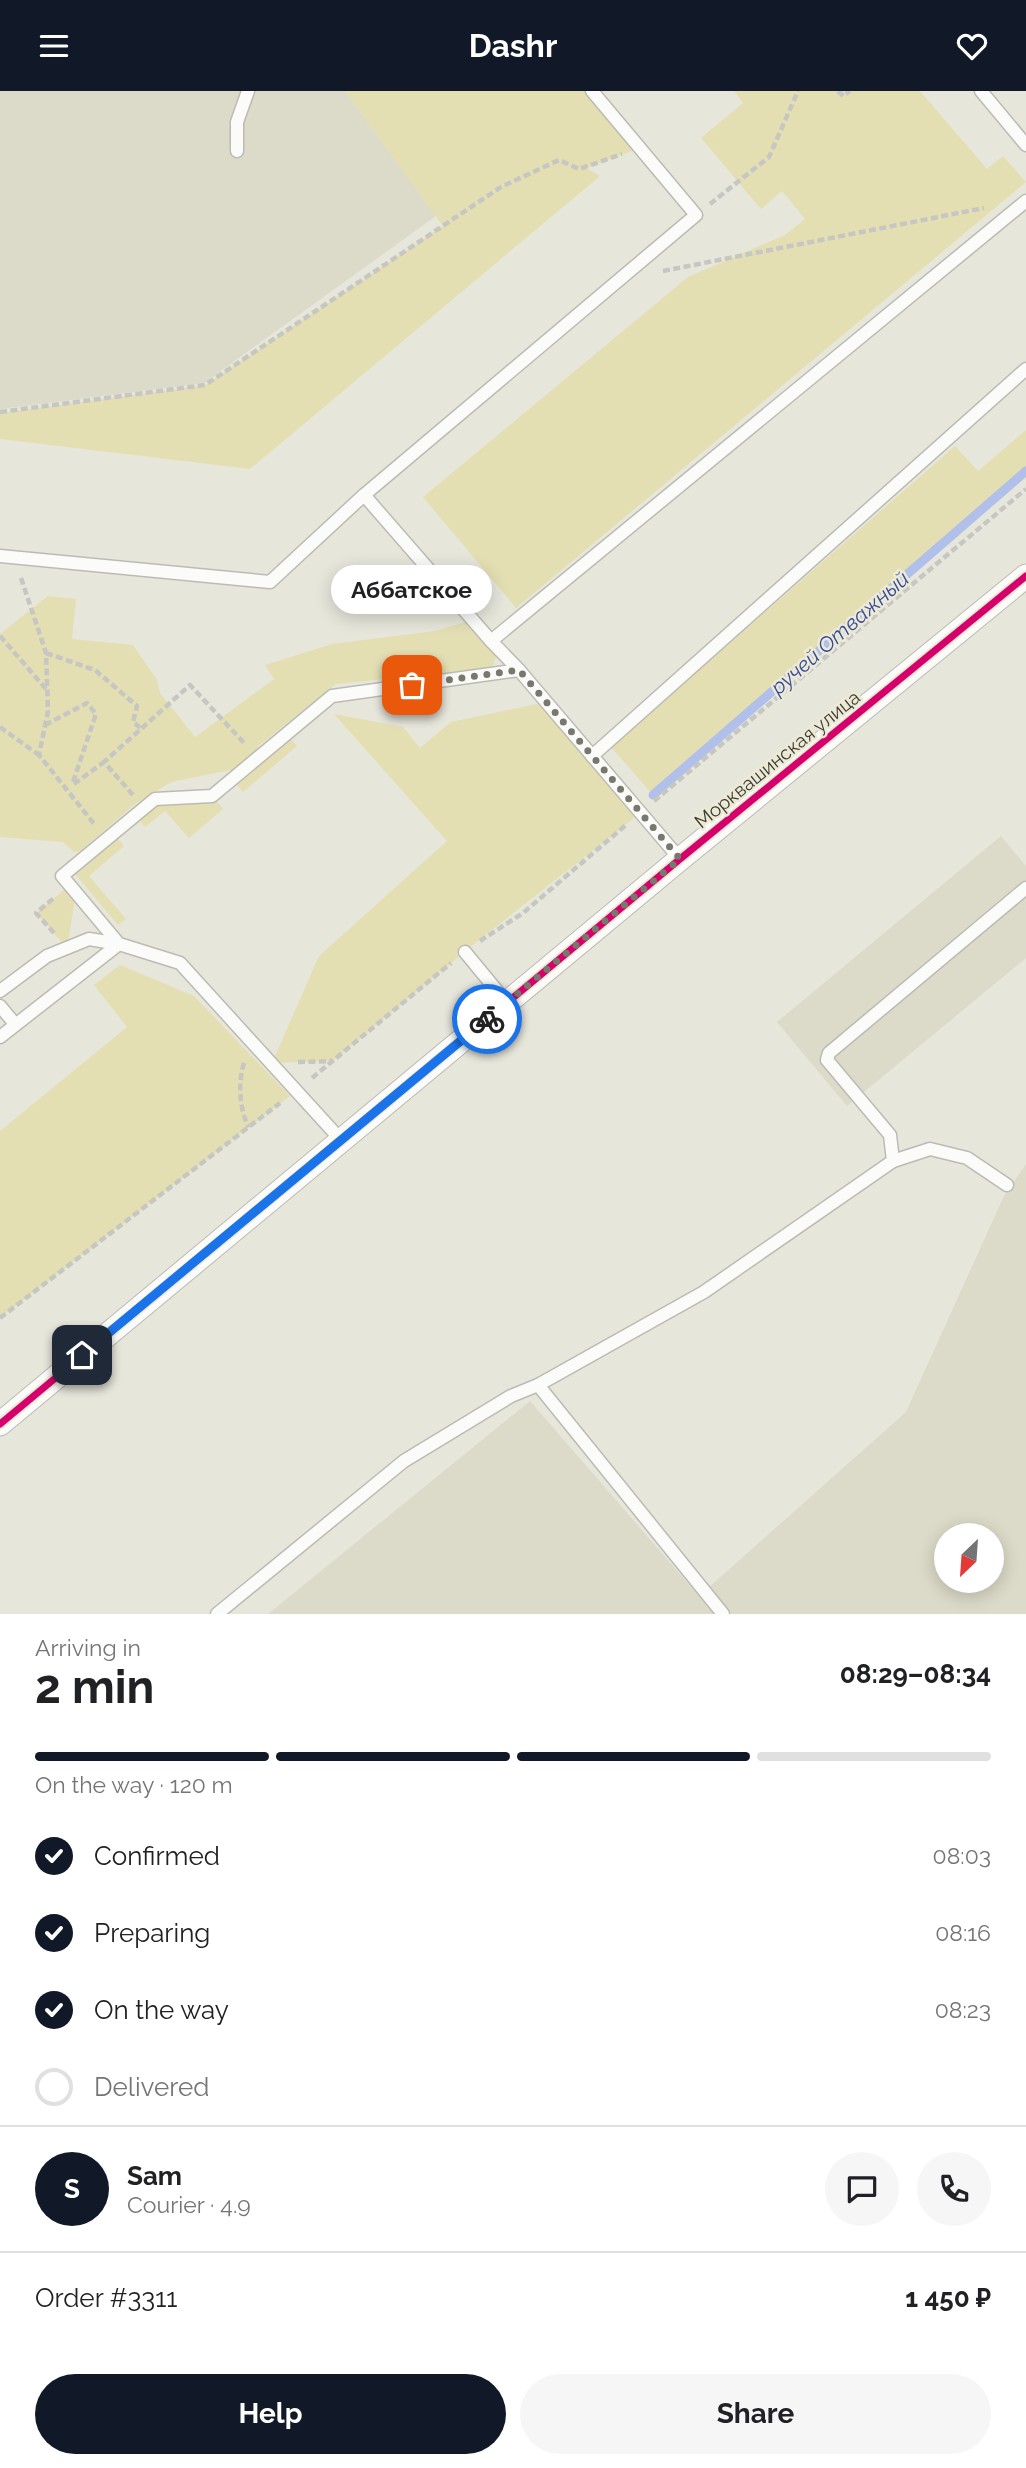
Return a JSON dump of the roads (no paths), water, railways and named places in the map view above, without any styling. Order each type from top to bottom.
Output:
[{"type":"street","name":"Морквашинская улица","points":[[0,1424],[680,859],[1026,576]]},
{"type":"lane","points":[[237,151],[237,122],[248,91]]},
{"type":"lane","points":[[7,557],[270,582],[364,495],[696,215],[592,91]]},
{"type":"lane","points":[[981,91],[1026,145]]},
{"type":"lane","points":[[491,641],[1026,201]]},
{"type":"lane","points":[[592,756],[1026,369]]},
{"type":"lane","points":[[364,495],[519,670],[680,859]]},
{"type":"lane","points":[[119,944],[62,876],[155,799],[212,796],[332,697],[519,670]]},
{"type":"lane","points":[[893,1161],[890,1135],[827,1060],[829,1053],[1026,888]]},
{"type":"lane","points":[[0,991],[47,955],[89,939],[119,944],[180,963],[341,1140]]},
{"type":"lane","points":[[0,1037],[119,944]]},
{"type":"lane","points":[[465,952],[507,1003]]},
{"type":"lane","points":[[0,1006],[15,1024]]},
{"type":"lane","points":[[218,1614],[404,1461],[512,1396],[538,1385],[704,1292],[893,1161],[930,1149],[967,1158],[1007,1185]]},
{"type":"lane","points":[[538,1385],[723,1614]]},
{"type":"waterway","name":"ручей Отважный","points":[[653,795],[1026,471]]},
{"type":"place","name":"Аббатское","points":[[412,685]]}]
